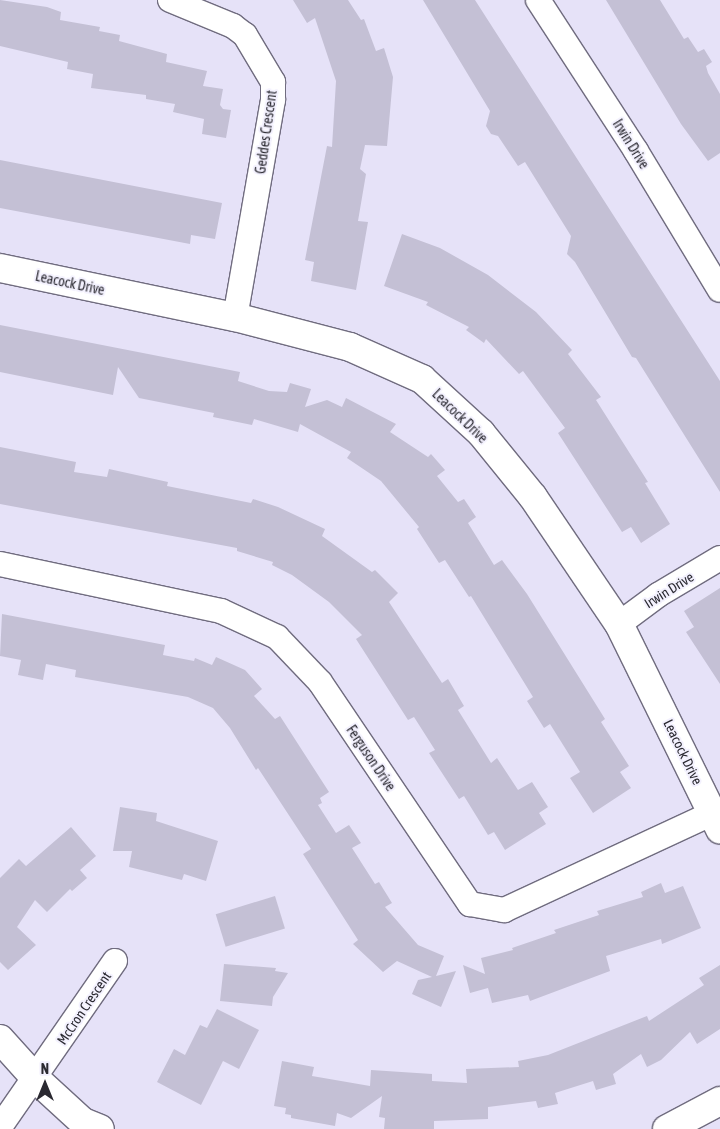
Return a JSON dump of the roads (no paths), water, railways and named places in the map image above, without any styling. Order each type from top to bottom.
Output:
[{"type":"street","name":"Geddes Crescent","points":[[170,0],[233,26],[245,35],[273,82],[273,100],[235,317]]},
{"type":"street","name":"Irwin Drive","points":[[538,0],[636,151],[720,290]]},
{"type":"street","name":"Leacock Drive","points":[[0,268],[235,317],[350,347],[422,379],[481,434],[533,497],[619,624],[716,821]]},
{"type":"street","name":"Irwin Drive","points":[[619,624],[658,595],[720,558]]},
{"type":"street","name":"Ferguson Drive","points":[[0,564],[221,611],[277,637],[320,682],[470,904],[504,910],[716,821]]},
{"type":"street","name":"McCron Crescent","points":[[0,1127],[36,1079],[115,961]]},
{"type":"street","points":[[0,1039],[36,1079],[83,1122],[100,1129]]},
{"type":"street","points":[[667,1129],[720,1101]]}]
